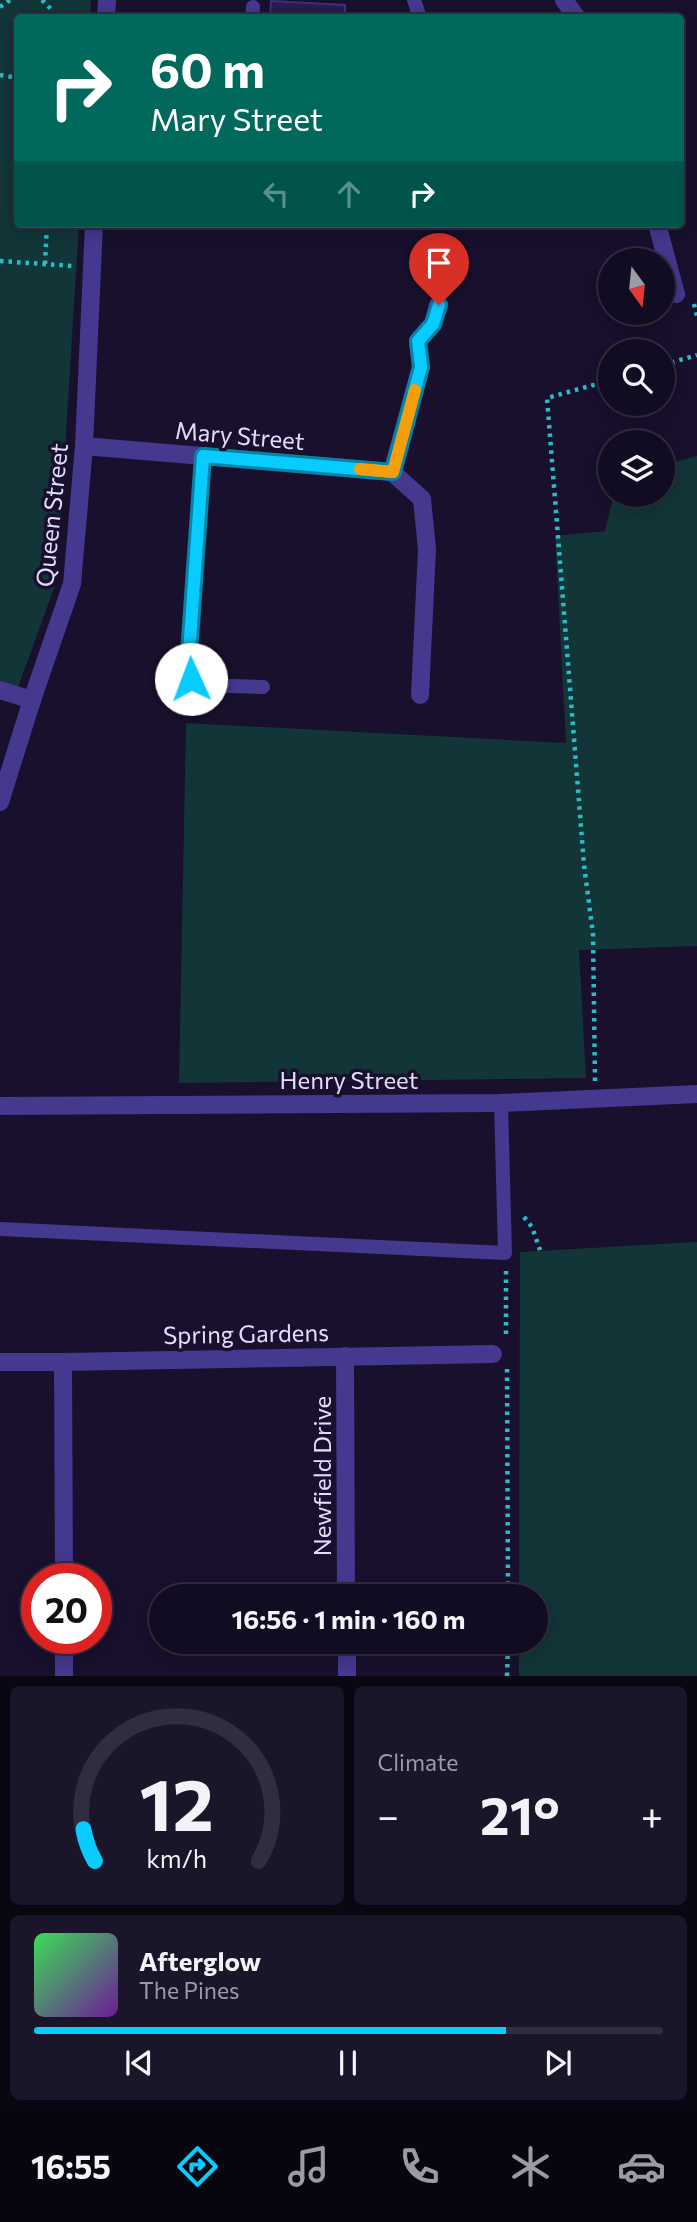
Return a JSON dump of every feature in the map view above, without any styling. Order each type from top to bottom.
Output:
[{"type":"street","name":"Queen Street","points":[[0,802],[72,584],[84,446],[94,228]]},
{"type":"street","points":[[658,228],[664,248]]},
{"type":"street","points":[[420,695],[427,549],[422,499],[393,472],[421,367],[418,341],[433,324],[439,305]]},
{"type":"street","name":"Mary Street","points":[[84,446],[393,472]]},
{"type":"street","points":[[0,690],[32,700]]},
{"type":"street","name":"Henry Street","points":[[0,1106],[500,1103],[697,1094]]},
{"type":"street","name":"Spring Gardens","points":[[0,1362],[493,1354]]},
{"type":"street","name":"Newfield Drive","points":[[345,1356],[346,1584]]},
{"type":"street","points":[[63,1362],[64,1563]]},
{"type":"street","points":[[64,1654],[64,1676]]},
{"type":"street","points":[[347,1654],[347,1676]]},
{"type":"lane","points":[[203,456],[188,667],[191,679],[199,685],[263,687]]},
{"type":"lane","points":[[0,1229],[505,1252],[500,1103]]},
{"type":"path","points":[[0,7],[10,0]]},
{"type":"path","points":[[42,0],[53,10],[54,14]]},
{"type":"path","points":[[45,264],[47,228]]},
{"type":"path","points":[[0,261],[91,267]]},
{"type":"path","points":[[675,361],[697,355]]},
{"type":"path","points":[[595,1099],[593,934],[584,865],[547,398],[598,384]]},
{"type":"path","points":[[508,1471],[508,1584]]},
{"type":"path","points":[[507,1676],[508,1654]]},
{"type":"green space","points":[[0,0],[91,0],[90,14],[14,14],[14,228],[79,228],[57,580],[17,690],[0,684]]},
{"type":"green space","points":[[697,456],[697,946],[579,950],[586,1078],[179,1083],[186,723],[566,743],[555,536],[605,531],[611,507],[675,507],[675,462]]},
{"type":"green space","points":[[697,1242],[697,1676],[519,1676],[519,1654],[548,1654],[548,1584],[519,1584],[520,1252]]},
{"type":"building","points":[[271,1],[345,5],[345,14],[270,14]]},
{"type":"slow traffic","points":[[360,469],[393,472],[415,390]]},
{"type":"route","points":[[191,679],[188,667],[203,456],[393,472],[421,367],[418,341],[433,324],[439,305]]}]
